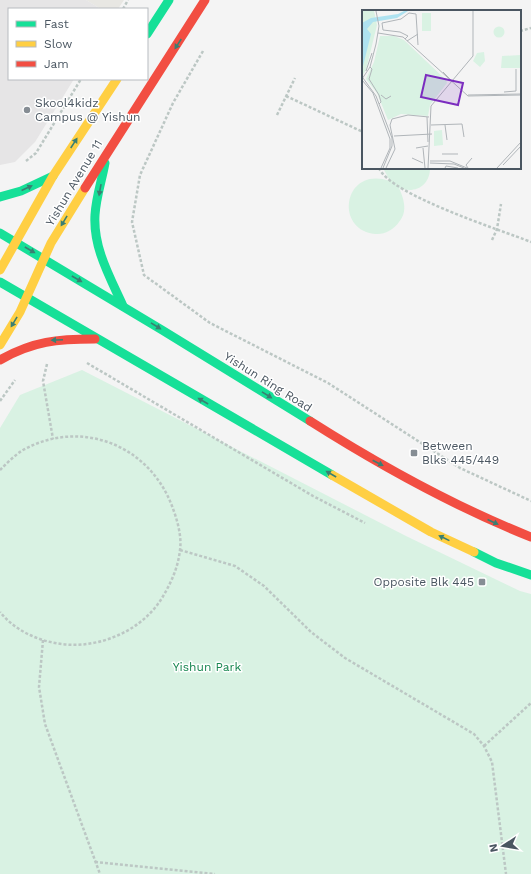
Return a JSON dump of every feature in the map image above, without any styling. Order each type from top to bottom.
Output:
[{"type":"main road","points":[[148,32],[169,0]]},
{"type":"main road","name":"Yishun Avenue 11","points":[[0,344],[20,312],[51,242],[205,0]]},
{"type":"main road","name":"Yishun Avenue 11","points":[[0,270],[53,176],[116,80]]},
{"type":"main road","points":[[107,152],[95,221],[98,243],[105,266],[123,306]]},
{"type":"main road","points":[[0,197],[21,191],[53,176]]},
{"type":"main road","name":"Yishun Ring Road","points":[[0,233],[123,306],[366,457],[495,524],[531,537]]},
{"type":"main road","points":[[0,282],[431,532],[496,563],[531,575]]},
{"type":"main road","points":[[0,360],[15,350],[43,340],[96,339]]},
{"type":"path","points":[[521,31],[531,28]]},
{"type":"path","points":[[204,48],[173,103],[140,175],[132,222],[144,275],[210,323],[328,383],[460,468],[531,501]]},
{"type":"path","points":[[276,115],[295,78]]},
{"type":"path","points":[[25,162],[36,153],[80,80]]},
{"type":"path","points":[[286,96],[362,132]]},
{"type":"path","points":[[380,169],[398,188],[421,200],[531,242]]},
{"type":"path","points":[[492,240],[497,229],[501,204]]},
{"type":"path","points":[[41,366],[47,364],[43,381],[53,438]]},
{"type":"path","points":[[0,400],[16,378]]},
{"type":"path","points":[[0,470],[23,450],[53,438],[86,437],[117,445],[144,463],[165,488],[177,518],[180,550],[172,581],[156,608],[132,628],[104,641],[74,645],[43,640],[22,630],[0,612]]},
{"type":"path","points":[[180,550],[235,566],[264,586],[311,632],[345,658],[474,734],[484,746],[492,762],[506,874]]},
{"type":"path","points":[[43,640],[39,687],[45,724],[100,874]]},
{"type":"path","points":[[484,746],[531,703]]},
{"type":"path","points":[[95,862],[215,874]]},
{"type":"shaded area","name":"Skool4kidz Campus @ Yishun","points":[[0,0],[86,0],[99,8],[8,8],[8,80],[73,80],[35,142],[15,162],[0,165]]},
{"type":"shaded area","points":[[86,0],[124,0],[119,8],[99,8]]},
{"type":"green space","points":[[384,169],[430,169],[427,180],[420,187],[411,190],[399,188],[404,205],[404,214],[395,227],[382,234],[375,234],[362,230],[353,222],[349,211],[350,200],[354,190],[362,182],[374,179],[390,181]]},
{"type":"green space","name":"Yishun Park","points":[[82,370],[406,536],[520,591],[531,594],[531,874],[0,874],[0,428],[20,395]]},
{"type":"traffic: fast","points":[[148,32],[169,0]]},
{"type":"traffic: fast","points":[[105,163],[97,202],[95,227],[103,262],[123,306]]},
{"type":"traffic: fast","points":[[0,197],[21,191],[53,176]]},
{"type":"traffic: fast","points":[[0,233],[310,421]]},
{"type":"traffic: fast","points":[[0,282],[332,475]]},
{"type":"traffic: fast","points":[[474,552],[496,563],[531,575]]},
{"type":"traffic: slow","points":[[0,270],[53,176],[116,80]]},
{"type":"traffic: slow","points":[[0,345],[20,312],[51,243],[85,188]]},
{"type":"traffic: slow","points":[[332,475],[431,532],[474,552]]},
{"type":"traffic: jam","points":[[85,188],[205,0]]},
{"type":"traffic: jam","points":[[0,360],[24,349],[46,342],[95,339]]},
{"type":"traffic: jam","points":[[310,421],[364,454],[446,499],[531,537]]},
{"type":"place","name":"Skool4kidz Campus @ Yishun","points":[[27,110]]},
{"type":"place","name":"Between Blks 445/449","points":[[414,453]]},
{"type":"place","name":"Opposite Blk 445","points":[[482,582]]}]
